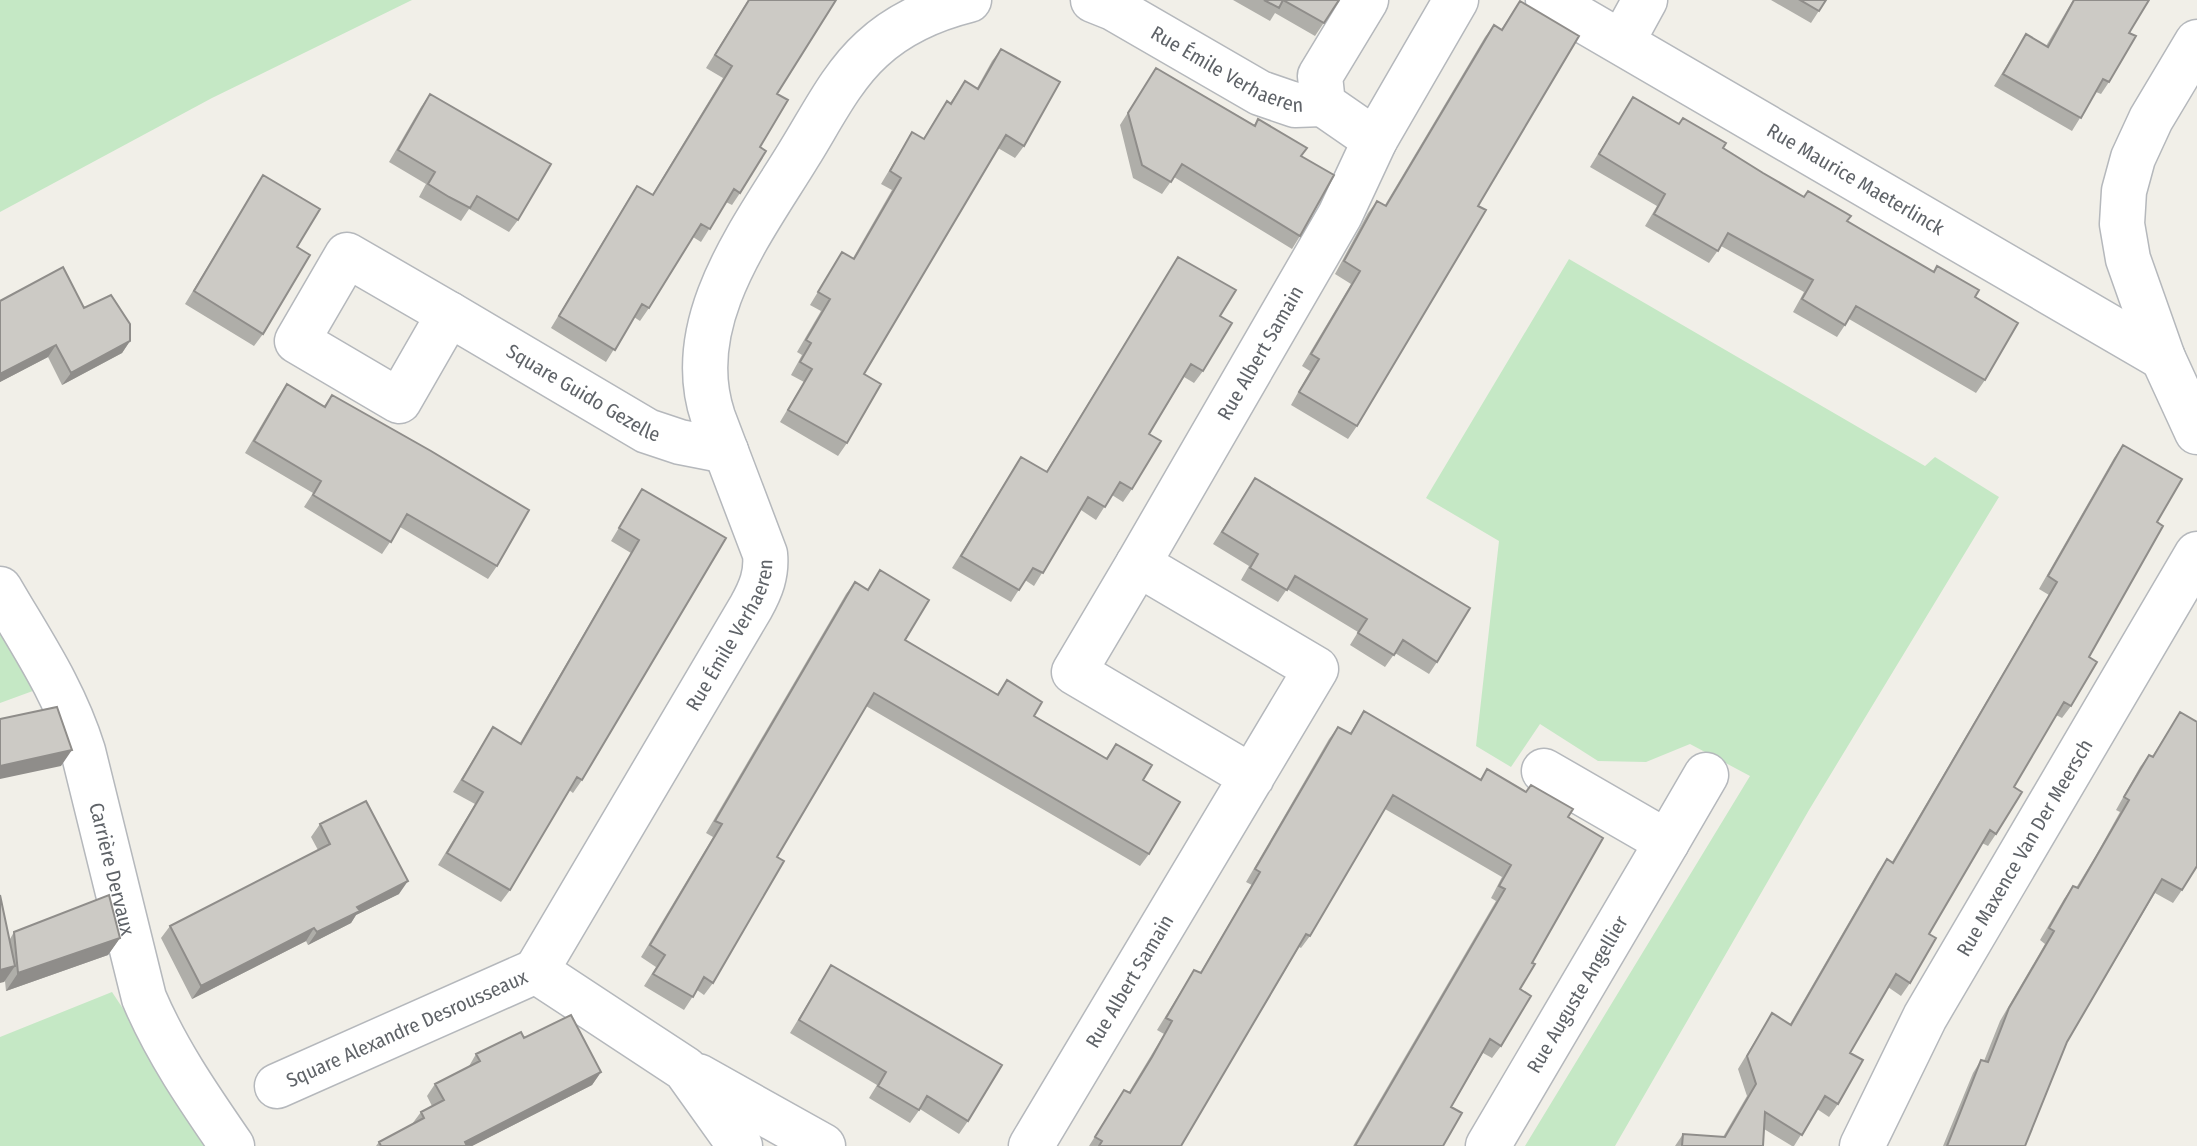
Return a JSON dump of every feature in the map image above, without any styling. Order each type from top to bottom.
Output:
[{"type":"street","name":"Rue Émile Verhaeren","points":[[536,971],[763,582],[765,554],[707,398],[705,383],[706,349],[720,296],[739,253],[836,95],[870,51],[910,22],[969,0]]},
{"type":"street","name":"Rue Émile Verhaeren","points":[[1093,0],[1113,8],[1260,93],[1295,105],[1323,104]]},
{"type":"street","points":[[1366,0],[1320,76],[1323,104],[1375,140]]},
{"type":"street","name":"Rue Albert Samain","points":[[1252,777],[1074,672],[1340,215],[1375,140],[1456,0]]},
{"type":"street","name":"Rue Maurice Maeterlinck","points":[[1548,0],[2163,358]]},
{"type":"street","points":[[1622,42],[1645,0]]},
{"type":"street","points":[[2197,42],[2151,119],[2133,158],[2124,191],[2122,224],[2128,259],[2163,358],[2197,432]]},
{"type":"street","name":"Square Guido Gezelle","points":[[449,314],[647,431],[680,442],[726,451]]},
{"type":"street","name":"Rue Maxence Van Der Meersch","points":[[1862,1146],[1925,1017],[2197,554]]},
{"type":"street","name":"Rue Albert Samain","points":[[1031,1146],[1316,669],[1138,564]]},
{"type":"street","name":"Carrière Dervaux","points":[[0,589],[52,676],[73,718],[144,998],[174,1060],[232,1146]]},
{"type":"street","points":[[1544,771],[1667,842]]},
{"type":"street","name":"Rue Auguste Angellier","points":[[1488,1146],[1706,775]]},
{"type":"street","points":[[536,971],[685,1069],[823,1146]]},
{"type":"street","name":"Square Alexandre Desrousseaux","points":[[277,1086],[536,971]]},
{"type":"street","points":[[685,1069],[740,1146]]},
{"type":"green space","points":[[0,0],[412,0],[212,98],[0,212]]},
{"type":"green space","points":[[1569,259],[1925,466],[1935,457],[1999,497],[1809,810],[1615,1146],[1525,1146],[1750,776],[1690,744],[1646,762],[1598,761],[1540,724],[1511,767],[1476,746],[1499,541],[1426,498]]},
{"type":"green space","points":[[0,617],[41,688],[0,703]]},
{"type":"green space","points":[[112,992],[214,1146],[0,1146],[0,1037]]},
{"type":"building","points":[[749,0],[836,0],[777,94],[788,100],[760,147],[766,151],[740,193],[734,189],[710,229],[701,224],[649,308],[642,304],[615,350],[559,316],[637,186],[653,195],[732,66],[715,55]]},
{"type":"building","points":[[1264,0],[1283,0],[1279,8]]},
{"type":"building","points":[[1283,0],[1339,0],[1324,23]]},
{"type":"building","points":[[1800,0],[1826,0],[1819,11]]},
{"type":"building","points":[[2074,0],[2149,0],[2129,33],[2136,36],[2109,82],[2103,79],[2081,118],[2003,74],[2026,34],[2048,47]]},
{"type":"building","points":[[1520,1],[1579,36],[1478,206],[1486,210],[1357,426],[1299,392],[1319,359],[1311,354],[1360,271],[1344,261],[1377,201],[1386,206],[1494,25],[1502,30]]},
{"type":"building","points":[[1001,49],[1060,82],[1024,146],[1006,135],[864,374],[881,384],[847,443],[788,410],[812,369],[800,362],[811,343],[806,340],[830,299],[818,292],[842,252],[854,259],[901,178],[890,171],[912,132],[924,139],[947,101],[951,104],[965,81],[978,89]]},
{"type":"building","points":[[1156,68],[1255,126],[1258,119],[1307,148],[1301,156],[1334,175],[1300,236],[1182,164],[1171,182],[1142,165],[1128,113]]},
{"type":"building","points":[[430,94],[551,164],[518,220],[477,196],[470,208],[449,197],[428,184],[435,172],[398,150]]},
{"type":"building","points":[[1633,97],[1679,124],[1683,118],[1726,143],[1723,148],[1763,173],[1804,197],[1808,191],[1851,216],[1847,221],[1934,272],[1937,266],[1979,290],[1975,297],[2018,323],[1985,380],[1856,306],[1845,325],[1802,299],[1813,280],[1728,233],[1718,251],[1654,214],[1665,194],[1599,154]]},
{"type":"building","points":[[263,175],[320,209],[297,247],[310,255],[263,334],[194,291]]},
{"type":"building","points":[[1178,257],[1236,290],[1220,316],[1232,323],[1203,371],[1191,364],[1149,434],[1161,441],[1132,489],[1120,482],[1105,507],[1088,497],[1043,573],[1033,568],[1019,590],[961,556],[1021,457],[1047,472]]},
{"type":"building","points":[[63,267],[84,308],[111,295],[130,324],[130,341],[71,373],[56,345],[0,374],[0,301]]},
{"type":"building","points":[[287,384],[325,407],[332,395],[529,510],[497,566],[407,514],[391,542],[313,495],[321,481],[254,441]]},
{"type":"building","points":[[2123,445],[2182,479],[2157,522],[2163,526],[2089,657],[2097,662],[2071,706],[2064,702],[2014,787],[2022,792],[1996,834],[1990,830],[1929,934],[1936,938],[1910,983],[1896,974],[1850,1053],[1863,1060],[1838,1104],[1825,1096],[1802,1135],[1765,1112],[1763,1146],[1682,1146],[1683,1134],[1725,1137],[1756,1084],[1747,1056],[1772,1013],[1791,1025],[1887,859],[1893,863],[2057,582],[2048,576]]},
{"type":"building","points":[[1255,478],[1470,608],[1437,662],[1403,640],[1394,655],[1358,633],[1367,619],[1295,576],[1287,590],[1250,568],[1258,554],[1222,532]]},
{"type":"building","points":[[642,489],[726,538],[582,780],[577,777],[510,890],[447,853],[483,792],[462,780],[493,727],[521,744],[639,540],[619,528]]},
{"type":"building","points":[[880,570],[929,600],[905,640],[998,695],[1007,680],[1042,702],[1034,716],[1107,759],[1116,744],[1152,765],[1143,780],[1180,802],[1149,854],[874,693],[777,857],[784,861],[713,983],[704,977],[693,997],[653,974],[665,955],[650,945],[722,824],[715,821],[855,582],[868,590]]},
{"type":"building","points":[[57,707],[72,750],[0,766],[0,719]]},
{"type":"building","points":[[1364,711],[1481,780],[1487,769],[1526,792],[1531,785],[1573,809],[1568,817],[1603,838],[1520,989],[1531,996],[1501,1046],[1490,1039],[1451,1107],[1462,1113],[1443,1146],[1355,1146],[1505,889],[1499,886],[1511,865],[1393,795],[1310,936],[1306,934],[1181,1146],[1099,1146],[1102,1141],[1095,1137],[1124,1090],[1130,1093],[1152,1057],[1172,1021],[1166,1018],[1194,970],[1201,973],[1260,872],[1255,869],[1338,727],[1351,734]]},
{"type":"building","points":[[2180,712],[2197,722],[2197,866],[2182,890],[2162,879],[2067,1042],[2025,1146],[1947,1146],[1981,1060],[1988,1062],[2009,1008],[2054,931],[2049,928],[2073,886],[2078,888],[2103,845],[2129,800],[2124,797],[2149,755],[2153,757]]},
{"type":"building","points":[[366,801],[408,881],[357,907],[360,911],[317,932],[314,928],[201,986],[170,926],[330,844],[320,824]]},
{"type":"building","points":[[0,895],[15,966],[0,970]]},
{"type":"building","points":[[109,895],[120,938],[18,973],[14,932]]},
{"type":"building","points":[[831,965],[1002,1065],[968,1121],[927,1096],[919,1110],[878,1086],[886,1072],[799,1020]]},
{"type":"building","points":[[571,1015],[601,1072],[465,1142],[467,1146],[381,1146],[379,1142],[424,1118],[421,1112],[444,1100],[435,1084],[480,1061],[476,1054],[521,1032],[524,1038]]}]
